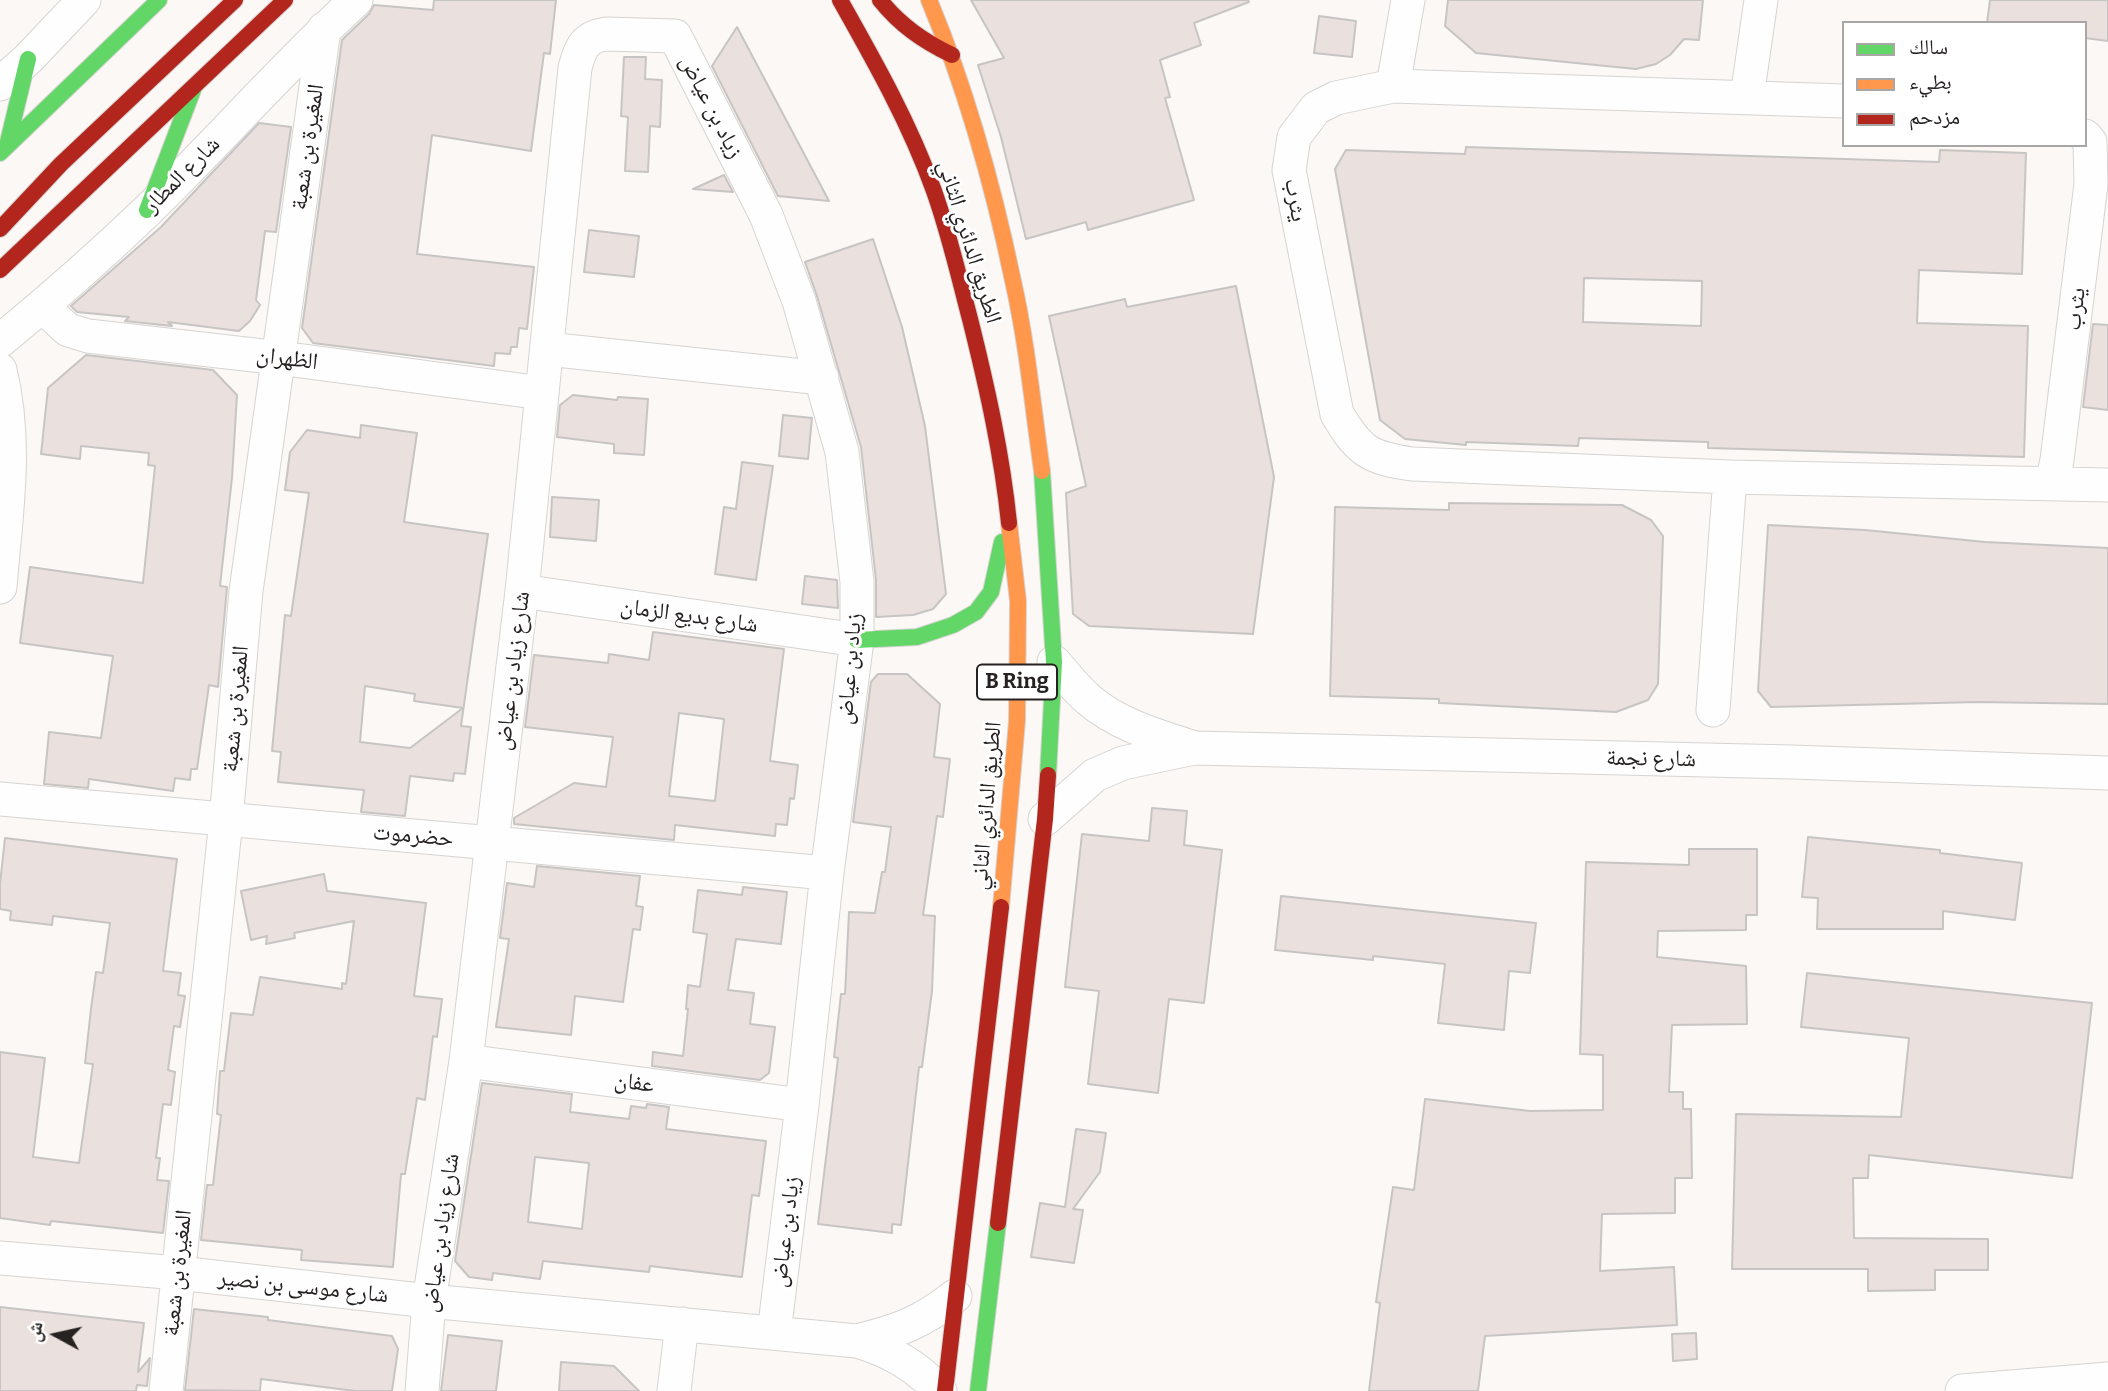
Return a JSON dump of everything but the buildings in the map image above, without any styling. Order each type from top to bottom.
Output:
[{"type":"main road","points":[[4,150],[159,0]]},
{"type":"main road","points":[[0,229],[61,164],[235,0]]},
{"type":"main road","points":[[0,270],[285,0]]},
{"type":"main road","name":"الطريق الدائري الثاني","points":[[840,0],[888,85],[934,191],[987,388],[1005,484],[1018,601],[1017,721],[1005,872],[943,1391]]},
{"type":"main road","points":[[880,0],[889,13],[908,30],[929,45],[952,55]]},
{"type":"main road","name":"الطريق الدائري الثاني","points":[[929,0],[952,55],[980,142],[1014,282],[1043,479],[1054,662],[1045,818],[981,1389]]},
{"type":"main road","points":[[4,150],[28,59]]},
{"type":"main road","points":[[147,210],[196,82]]},
{"type":"main road","points":[[856,640],[918,637],[953,625],[976,612],[992,592],[1002,542],[1005,484]]},
{"type":"street","points":[[0,84],[85,0]]},
{"type":"street","name":"شارع المطار","points":[[0,341],[147,210],[324,29],[356,0]]},
{"type":"street","points":[[1393,86],[1408,0]]},
{"type":"street","points":[[1747,97],[1761,0]]},
{"type":"street","name":"المغيرة بن شعبة","points":[[166,1391],[226,820],[246,591],[324,29]]},
{"type":"street","name":"شارع زياد بن عياض","points":[[422,1391],[429,1301],[466,1061],[522,591],[575,68],[584,43],[595,35],[675,36]]},
{"type":"street","name":"زياد بن عياض","points":[[675,36],[766,215],[799,301],[842,452],[857,582],[856,640],[774,1333]]},
{"type":"street","name":"يثرب","points":[[1842,101],[1393,86],[1336,98],[1316,108],[1294,137],[1289,170],[1336,414],[1349,435],[1367,453],[1412,464],[1730,477],[2108,485]]},
{"type":"street","name":"يثرب","points":[[2052,482],[2057,460],[2091,184],[2091,151],[2087,138]]},
{"type":"street","name":"الظهران","points":[[42,306],[68,330],[88,336],[542,393]]},
{"type":"street","points":[[547,349],[822,377]]},
{"type":"street","points":[[0,370],[10,476],[0,587]]},
{"type":"street","points":[[1713,710],[1730,477]]},
{"type":"street","name":"شارع بديع الزمان","points":[[522,591],[856,640]]},
{"type":"street","name":"شارع نجمة","points":[[1054,662],[1088,699],[1113,716],[1194,748]]},
{"type":"street","name":"شارع نجمة","points":[[1045,818],[1095,775],[1123,762],[1194,748],[1792,762],[2108,773]]},
{"type":"street","name":"حضرموت","points":[[0,799],[827,873]]},
{"type":"street","name":"عفان","points":[[466,1061],[802,1105]]},
{"type":"street","name":"شارع موسى بن نصير","points":[[0,1258],[178,1273],[429,1301],[857,1341],[884,1349],[903,1359],[943,1391]]},
{"type":"street","name":"شارع موسى بن نصير","points":[[857,1341],[907,1327],[932,1314],[955,1296]]},
{"type":"street","points":[[674,1391],[682,1324]]},
{"type":"street","points":[[1962,1391],[2108,1379]]},
{"type":"traffic: fast","points":[[0,153],[159,0]]},
{"type":"traffic: fast","points":[[7,146],[28,59]]},
{"type":"traffic: fast","points":[[147,210],[193,90]]},
{"type":"traffic: fast","points":[[1042,471],[1054,662],[1048,775]]},
{"type":"traffic: fast","points":[[857,640],[917,637],[953,625],[976,612],[991,592],[1002,542]]},
{"type":"traffic: fast","points":[[978,1391],[998,1223]]},
{"type":"traffic: slow","points":[[929,0],[967,104],[997,209],[1022,328],[1042,471]]},
{"type":"traffic: slow","points":[[1001,907],[1017,721],[1018,601],[1009,523]]},
{"type":"traffic: jam","points":[[0,229],[61,164],[235,0]]},
{"type":"traffic: jam","points":[[0,270],[285,0]]},
{"type":"traffic: jam","points":[[840,0],[903,117],[925,166],[939,207],[958,271],[988,395],[1009,523]]},
{"type":"traffic: jam","points":[[880,0],[913,32],[952,55]]},
{"type":"traffic: jam","points":[[998,1223],[1048,775]]},
{"type":"traffic: jam","points":[[945,1391],[1001,907]]}]
